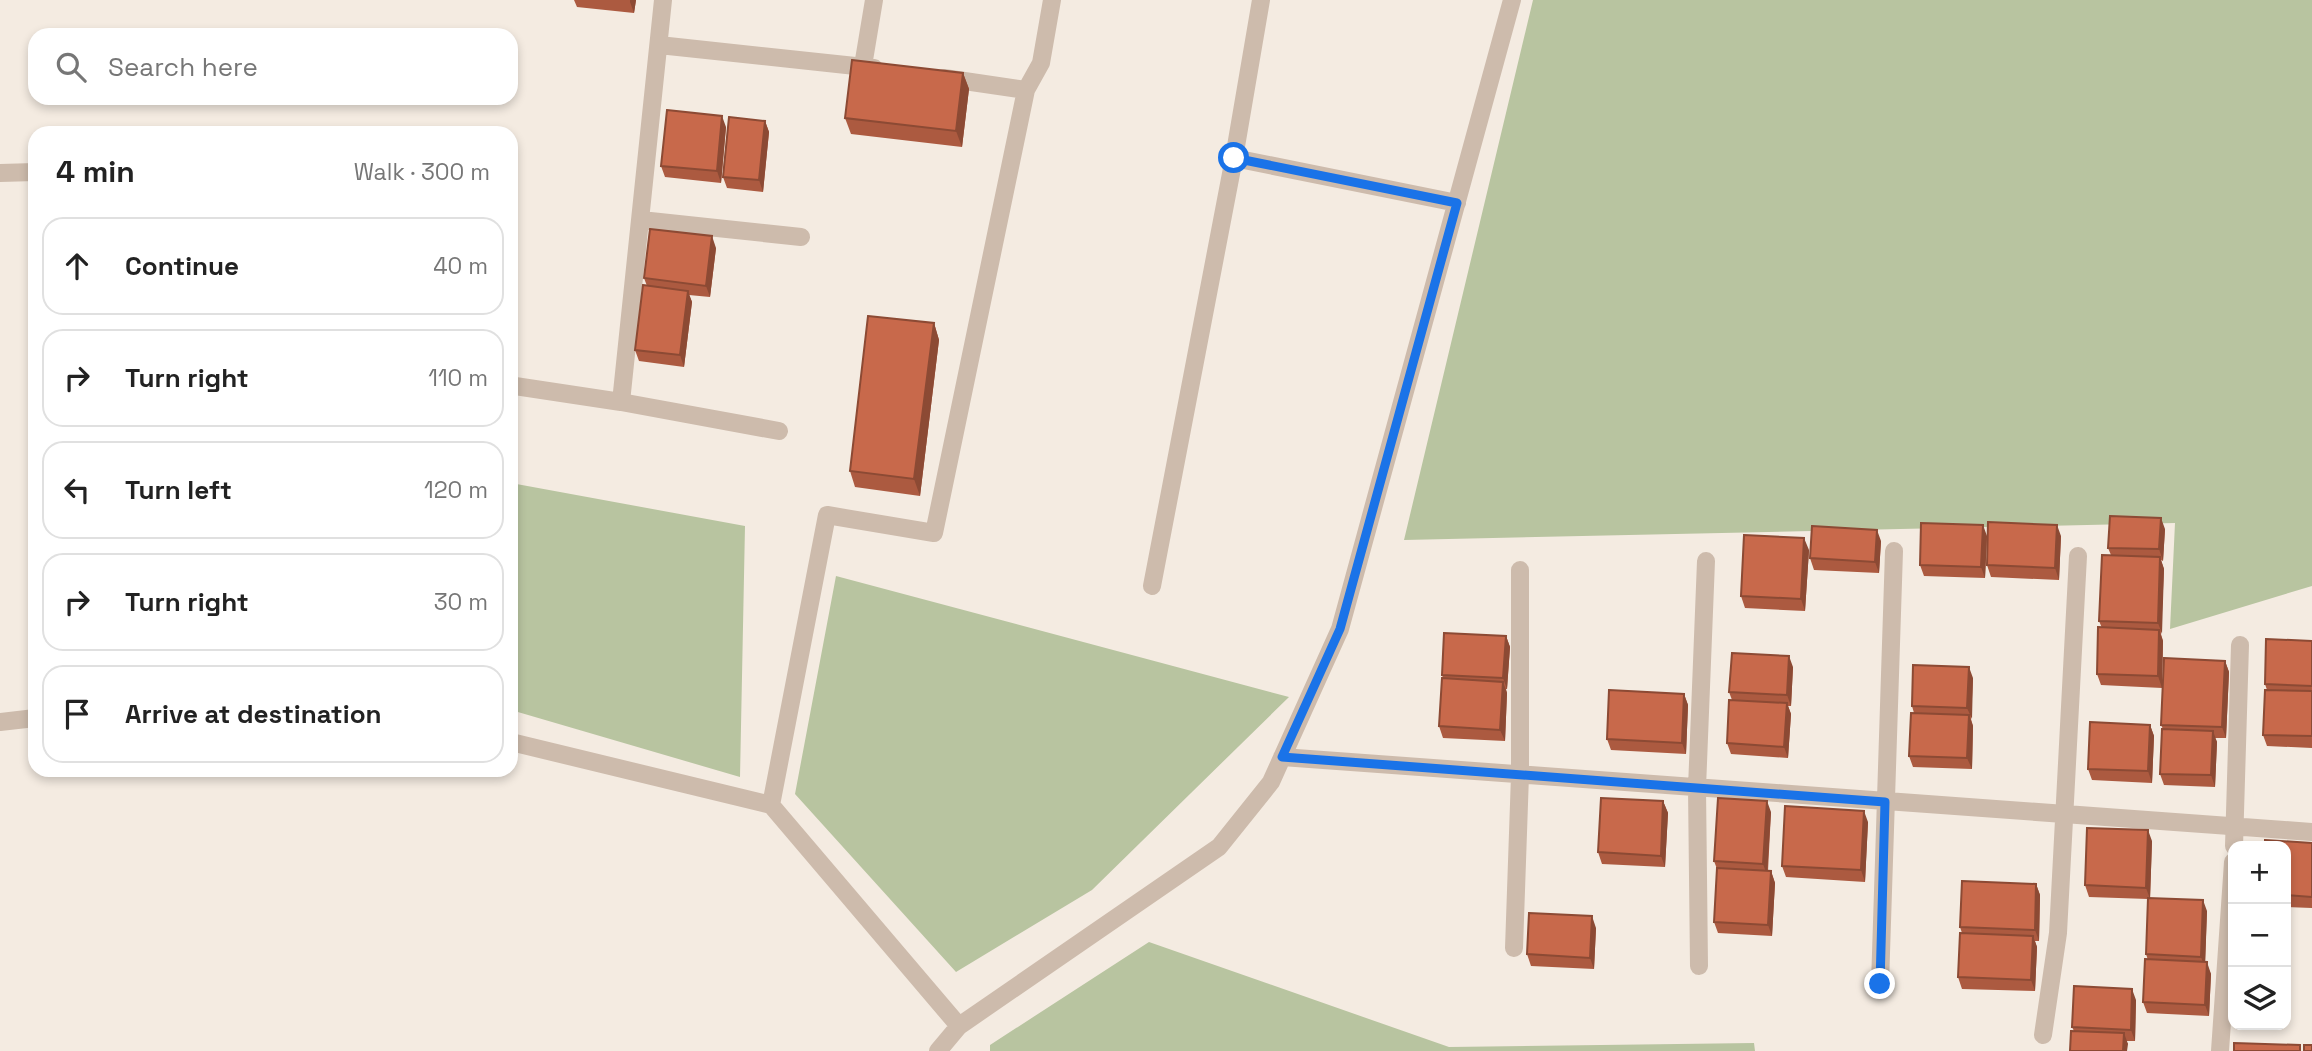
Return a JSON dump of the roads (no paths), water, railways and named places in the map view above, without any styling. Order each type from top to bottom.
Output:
[{"type":"street","points":[[621,402],[663,0]]},
{"type":"street","points":[[863,66],[874,0]]},
{"type":"street","points":[[771,805],[827,515],[934,534],[1026,90],[1041,63],[1052,0]]},
{"type":"street","points":[[1152,586],[1234,158],[1261,0]]},
{"type":"street","points":[[938,1051],[959,1026],[1219,847],[1271,782],[1340,629],[1512,0]]},
{"type":"street","points":[[659,44],[890,70]]},
{"type":"street","points":[[931,76],[1026,90]]},
{"type":"street","points":[[1234,158],[1457,203]]},
{"type":"street","points":[[0,173],[28,172]]},
{"type":"street","points":[[640,220],[801,237]]},
{"type":"street","points":[[518,386],[779,430]]},
{"type":"street","points":[[1880,984],[1894,551]]},
{"type":"street","points":[[2043,1035],[2058,933],[2078,556]]},
{"type":"street","points":[[1699,966],[1697,788],[1706,561]]},
{"type":"street","points":[[1514,948],[1520,775],[1520,570]]},
{"type":"street","points":[[2235,837],[2240,645]]},
{"type":"street","points":[[0,722],[28,719]]},
{"type":"street","points":[[518,744],[771,805],[959,1026]]},
{"type":"street","points":[[1282,757],[2065,815],[2235,837],[2312,832]]},
{"type":"street","points":[[2220,1051],[2230,904]]}]
